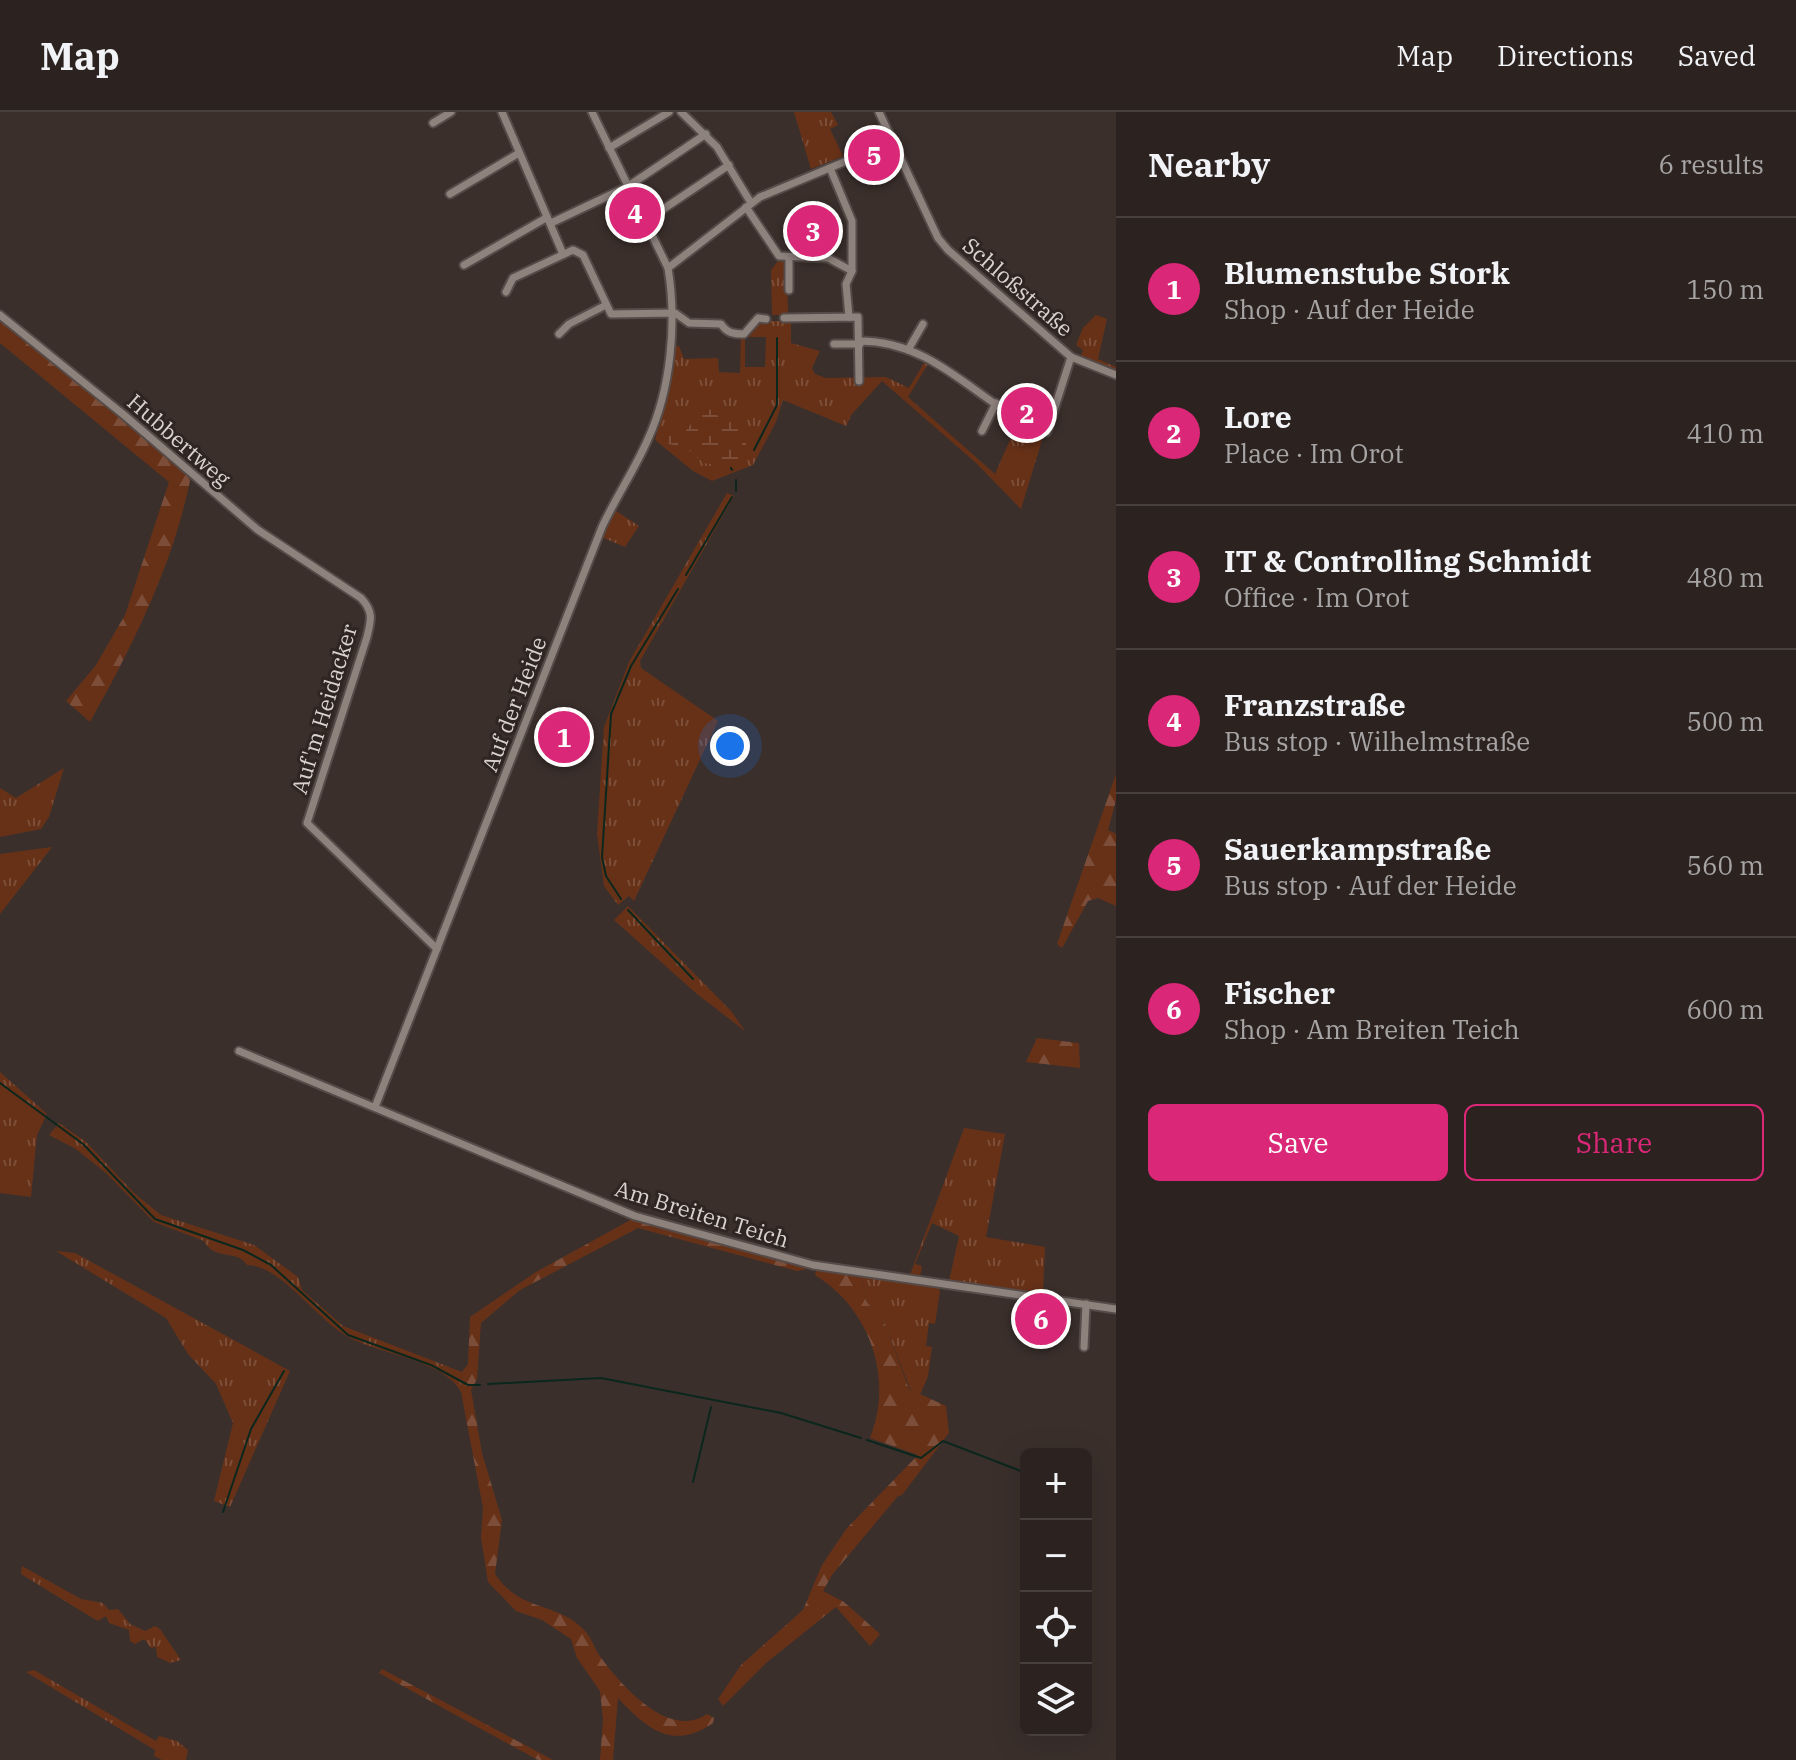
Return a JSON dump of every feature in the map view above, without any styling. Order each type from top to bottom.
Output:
[{"type":"street","points":[[433,123],[451,112]]},
{"type":"street","points":[[502,112],[563,254]]},
{"type":"street","points":[[592,112],[668,268],[748,205],[892,142]]},
{"type":"street","points":[[609,148],[669,112]]},
{"type":"street","points":[[681,112],[706,134],[729,165],[748,205],[779,256],[828,258],[852,271]]},
{"type":"street","name":"Schloßstraße","points":[[879,112],[942,243],[1071,357],[1116,375]]},
{"type":"street","points":[[464,265],[549,221],[627,187],[706,134]]},
{"type":"street","points":[[450,194],[519,153]]},
{"type":"street","points":[[644,222],[729,165]]},
{"type":"street","points":[[830,168],[852,221],[852,271],[846,284],[849,317]]},
{"type":"street","points":[[506,292],[513,278],[573,250],[583,255],[611,314],[670,313],[689,323],[721,324],[725,331],[734,334],[744,334],[758,318],[766,319]]},
{"type":"street","points":[[789,257],[789,290]]},
{"type":"street","name":"Auf der Heide","points":[[375,1107],[602,527],[657,419],[668,369],[668,268]]},
{"type":"street","points":[[559,334],[569,324],[606,305]]},
{"type":"street","name":"Hubbertweg","points":[[0,315],[124,415],[241,517],[340,583]]},
{"type":"street","points":[[784,318],[860,319],[859,381]]},
{"type":"street","points":[[908,350],[923,324]]},
{"type":"street","points":[[834,344],[891,342],[953,371],[1012,412],[1022,424],[1047,432],[1071,357]]},
{"type":"street","points":[[982,431],[996,403]]},
{"type":"street","name":"Auf'm Heidacker","points":[[340,583],[365,602],[371,619],[307,823],[437,949]]},
{"type":"street","name":"Am Breiten Teich","points":[[239,1051],[650,1220],[813,1265],[1116,1309]]},
{"type":"street","points":[[1084,1347],[1086,1304]]},
{"type":"green space","points":[[794,112],[831,112],[838,125],[830,129],[843,156],[811,169]]},
{"type":"green space","points":[[778,261],[787,261],[788,315],[772,315],[771,270]]},
{"type":"green space","points":[[1096,315],[1107,319],[1098,359],[1116,367],[1116,372],[1080,358],[1083,350],[1076,345],[1083,328]]},
{"type":"green space","points":[[0,318],[191,476],[163,572],[122,663],[90,722],[66,701],[96,665],[125,615],[169,482],[0,343]]},
{"type":"green space","points":[[760,321],[791,321],[791,343],[820,351],[812,368],[815,374],[826,378],[886,377],[909,388],[924,363],[928,364],[908,397],[995,474],[1017,424],[1037,436],[1041,434],[1043,437],[1021,509],[976,463],[882,381],[852,414],[846,426],[783,400],[776,422],[753,465],[712,481],[693,471],[655,440],[669,385],[672,346],[679,346],[684,359],[718,358],[719,372],[740,373],[741,336],[745,336],[745,367],[765,367],[766,337],[749,337]]},
{"type":"green space","points":[[709,409],[718,416],[732,414],[742,425],[747,448],[754,450],[741,466],[722,469],[712,466],[688,448],[669,444],[663,438],[669,428],[685,432],[701,410]]},
{"type":"green space","points":[[727,493],[734,496],[640,661],[641,668],[718,721],[634,901],[629,896],[618,905],[604,886],[597,834],[604,727],[629,662]]},
{"type":"green space","points":[[613,509],[639,526],[625,547],[601,537]]},
{"type":"green space","points":[[64,768],[49,817],[41,829],[0,837],[0,788],[16,798]]},
{"type":"green space","points":[[1116,774],[1116,800],[1108,830],[1116,834],[1116,906],[1098,898],[1088,901],[1062,948],[1057,944]]},
{"type":"green space","points":[[52,847],[0,914],[0,854]]},
{"type":"green space","points":[[628,906],[731,1011],[745,1031],[697,994],[614,920]]},
{"type":"green space","points":[[1037,1038],[1079,1043],[1080,1068],[1026,1062]]},
{"type":"green space","points":[[0,1072],[47,1114],[37,1135],[31,1197],[0,1193]]},
{"type":"green space","points":[[59,1123],[86,1142],[134,1193],[161,1215],[254,1245],[298,1277],[302,1290],[343,1326],[462,1372],[461,1392],[452,1381],[425,1364],[345,1335],[272,1273],[247,1265],[238,1257],[214,1251],[204,1241],[154,1222],[106,1173],[76,1149],[49,1135]]},
{"type":"green space","points":[[964,1128],[1005,1134],[986,1237],[1045,1247],[1043,1295],[949,1281],[959,1236],[932,1223],[915,1264],[922,1266],[920,1277],[910,1275]]},
{"type":"green space","points":[[634,1218],[807,1269],[797,1271],[638,1228],[520,1290],[481,1323],[477,1379],[471,1390],[482,1453],[502,1520],[495,1574],[505,1587],[517,1595],[575,1622],[622,1683],[648,1707],[678,1720],[692,1720],[707,1714],[714,1718],[713,1723],[699,1731],[673,1736],[650,1727],[618,1698],[613,1760],[600,1760],[603,1720],[600,1691],[577,1658],[571,1639],[542,1620],[516,1611],[488,1582],[481,1538],[483,1508],[461,1392],[462,1372],[468,1364],[470,1317],[536,1272]]},
{"type":"green space","points":[[56,1251],[75,1253],[290,1371],[230,1507],[214,1501],[233,1423],[216,1384],[188,1354],[166,1318]]},
{"type":"green space","points":[[817,1268],[861,1275],[866,1301],[885,1324],[909,1389],[946,1406],[949,1433],[902,1495],[832,1575],[823,1591],[844,1602],[880,1634],[870,1646],[836,1607],[766,1663],[723,1706],[718,1699],[741,1665],[803,1610],[822,1565],[847,1528],[918,1455],[870,1438],[877,1415],[879,1392],[878,1369],[872,1347],[850,1306],[815,1275]]},
{"type":"green space","points":[[861,1275],[936,1285],[940,1291],[935,1324],[929,1323],[926,1346],[932,1347],[928,1376],[920,1395],[910,1389],[885,1324],[866,1301]]},
{"type":"green space","points":[[22,1566],[81,1599],[103,1603],[109,1610],[118,1609],[130,1624],[145,1631],[155,1626],[181,1660],[170,1663],[157,1657],[156,1647],[151,1648],[144,1639],[135,1644],[130,1641],[129,1630],[109,1623],[106,1616],[98,1621],[91,1617],[21,1574]]},
{"type":"green space","points":[[382,1669],[553,1760],[538,1760],[379,1673]]},
{"type":"green space","points":[[34,1670],[156,1741],[159,1736],[177,1741],[188,1750],[186,1760],[162,1760],[154,1756],[155,1750],[26,1672]]},
{"type":"waterway","points":[[754,450],[777,405],[777,338]]},
{"type":"waterway","points":[[736,480],[736,491]]},
{"type":"waterway","points":[[686,575],[732,497]]},
{"type":"waterway","points":[[621,899],[606,876],[602,857],[611,714],[631,666],[678,589]]},
{"type":"waterway","points":[[628,910],[693,979]]},
{"type":"waterway","points":[[0,1083],[83,1144],[155,1219],[243,1250],[271,1265],[348,1335],[431,1365],[468,1385],[480,1385]]},
{"type":"waterway","points":[[223,1512],[251,1429],[284,1371]]},
{"type":"waterway","points":[[488,1384],[601,1378],[781,1413],[861,1438]]},
{"type":"waterway","points":[[693,1482],[711,1407]]},
{"type":"waterway","points":[[867,1440],[921,1458],[943,1441],[1020,1471]]},
{"type":"place","name":"Sauerkampstraße","points":[[874,155]]},
{"type":"place","name":"Franzstraße","points":[[635,213]]},
{"type":"place","name":"IT & Controlling Schmidt","points":[[813,231]]},
{"type":"place","name":"Lore","points":[[1027,413]]},
{"type":"place","name":"Blumenstube Stork","points":[[564,737]]},
{"type":"place","name":"Fischer","points":[[1041,1319]]}]
